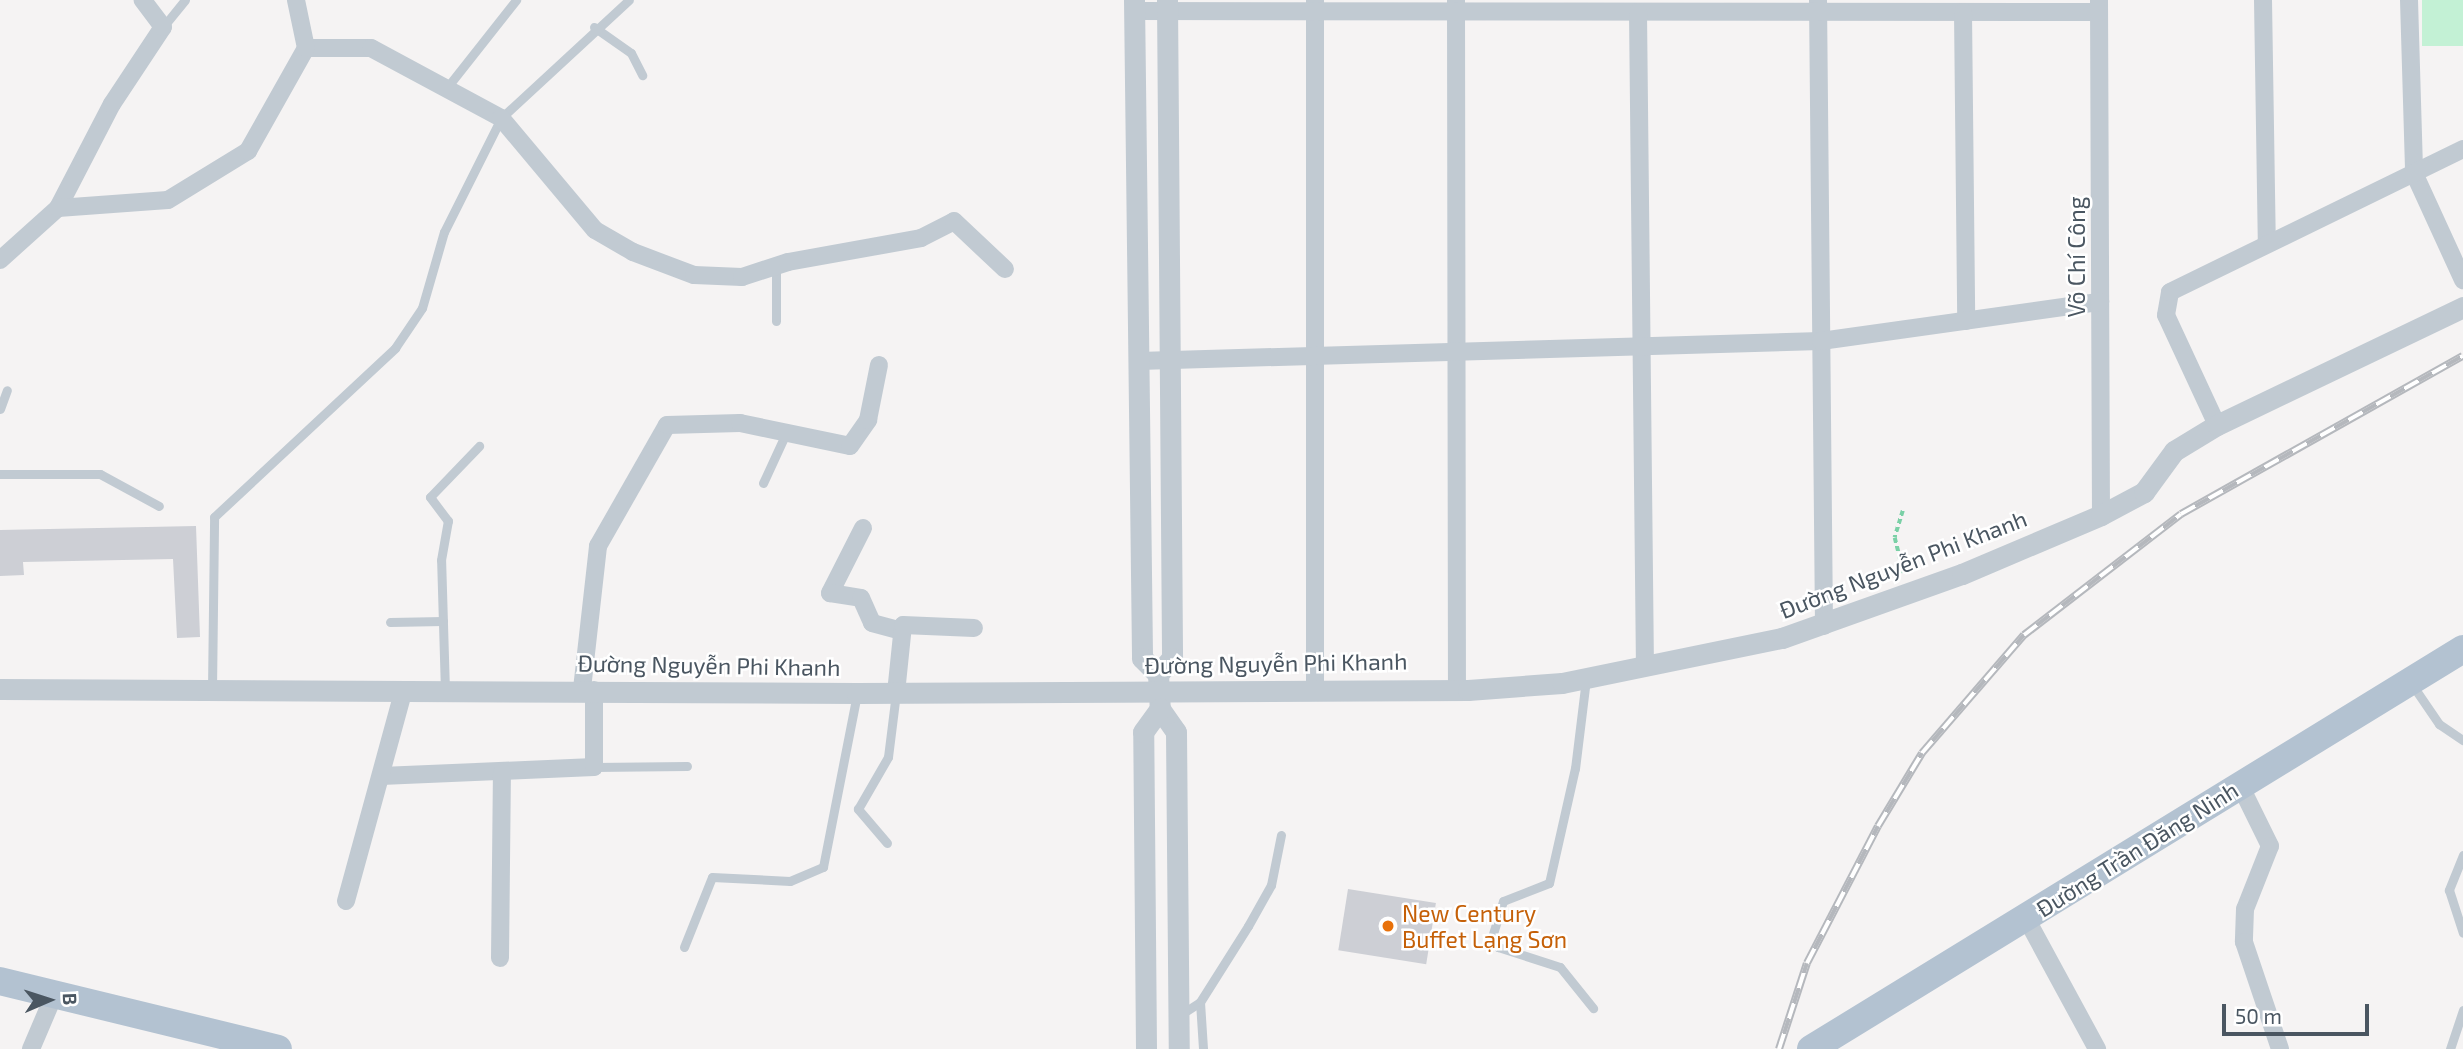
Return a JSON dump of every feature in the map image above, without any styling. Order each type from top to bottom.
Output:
[{"type":"main road","name":"Đường Trần Đăng Ninh","points":[[1811,1049],[2408,679],[2463,649]]},
{"type":"main road","points":[[0,981],[278,1049]]},
{"type":"street","points":[[0,260],[58,208],[112,104],[163,27],[143,0]]},
{"type":"street","points":[[58,208],[143,204],[194,188],[248,151],[306,48],[296,0]]},
{"type":"street","points":[[2263,0],[2267,243]]},
{"type":"street","points":[[2409,0],[2414,173],[2463,280]]},
{"type":"street","points":[[1146,1049],[1143,732],[1172,658],[1172,362],[1167,5]]},
{"type":"street","points":[[1179,1049],[1176,732],[1142,658],[1134,6],[1456,6],[1638,12],[1818,6],[1963,12],[2099,6]]},
{"type":"street","points":[[1315,6],[1315,686]]},
{"type":"street","points":[[1456,6],[1457,689]]},
{"type":"street","points":[[1818,6],[1824,626]]},
{"type":"street","name":"Võ Chí Công","points":[[2099,6],[2101,515]]},
{"type":"street","points":[[1638,12],[1645,666]]},
{"type":"street","points":[[1963,12],[1966,321]]},
{"type":"street","points":[[306,48],[371,48],[501,118],[578,213],[633,253],[707,279],[732,279],[776,266],[921,238],[954,221],[1005,269]]},
{"type":"street","points":[[2217,425],[2166,315],[2166,299],[2175,287],[2463,149]]},
{"type":"street","points":[[1139,361],[1821,341],[2100,302]]},
{"type":"street","name":"Đường Nguyễn Phi Khanh","points":[[0,689],[403,692],[588,689],[857,694],[1159,692],[1315,686],[1457,689],[1586,679],[1824,626],[1910,595],[2101,515],[2144,492],[2174,452],[2217,425],[2463,307]]},
{"type":"street","points":[[381,776],[502,773],[594,767],[588,689],[598,546],[664,428],[714,420],[854,444],[868,420],[879,365]]},
{"type":"street","points":[[863,528],[830,593],[861,598],[872,623],[899,630],[911,623],[974,628]]},
{"type":"street","points":[[897,693],[899,630]]},
{"type":"street","points":[[346,901],[403,692]]},
{"type":"street","points":[[500,958],[502,773]]},
{"type":"street","points":[[2240,785],[2270,846],[2245,909],[2244,942],[2280,1049]]},
{"type":"street","points":[[2026,918],[2097,1049]]},
{"type":"street","points":[[31,1049],[54,995]]},
{"type":"lane","points":[[163,27],[185,0]]},
{"type":"lane","points":[[445,90],[516,0]]},
{"type":"lane","points":[[212,691],[214,517],[395,348],[422,308],[441,239],[501,118],[594,27],[629,0]]},
{"type":"lane","points":[[594,27],[631,53],[642,75]]},
{"type":"lane","points":[[776,266],[776,321]]},
{"type":"lane","points":[[0,409],[7,390]]},
{"type":"lane","points":[[763,483],[786,433]]},
{"type":"lane","points":[[445,691],[441,560],[448,522],[432,506],[430,492],[479,446]]},
{"type":"lane","points":[[0,474],[100,474],[159,506]]},
{"type":"lane","points":[[390,622],[443,621]]},
{"type":"lane","points":[[1586,679],[1575,768],[1549,883],[1503,901],[1492,938],[1498,947],[1560,967],[1593,1008]]},
{"type":"lane","points":[[2408,679],[2439,724],[2463,740]]},
{"type":"lane","points":[[887,843],[858,809],[888,757],[897,693]]},
{"type":"lane","points":[[684,947],[712,877],[790,881],[823,867],[857,694]]},
{"type":"lane","points":[[594,767],[687,766]]},
{"type":"lane","points":[[1178,1016],[1200,1002],[1271,885],[1281,835]]},
{"type":"lane","points":[[2463,855],[2449,890],[2463,933]]},
{"type":"lane","points":[[1200,1002],[1203,1049]]},
{"type":"lane","points":[[2451,1049],[2463,1010]]},
{"type":"path","points":[[1903,512],[1895,538],[1910,595]]},
{"type":"green space","points":[[2422,0],[2463,0],[2463,46],[2422,46]]},
{"type":"building","points":[[196,526],[200,637],[177,638],[173,559],[23,562],[24,575],[0,576],[0,530]]},
{"type":"building","name":"New Century Buffet Lạng Sơn","points":[[1348,889],[1436,903],[1426,964],[1338,950]]},
{"type":"railway","points":[[1779,1049],[1807,963],[1878,826],[1922,753],[2024,635],[2181,514],[2463,356]]},
{"type":"place","name":"New Century Buffet Lạng Sơn","points":[[1388,926]]}]
